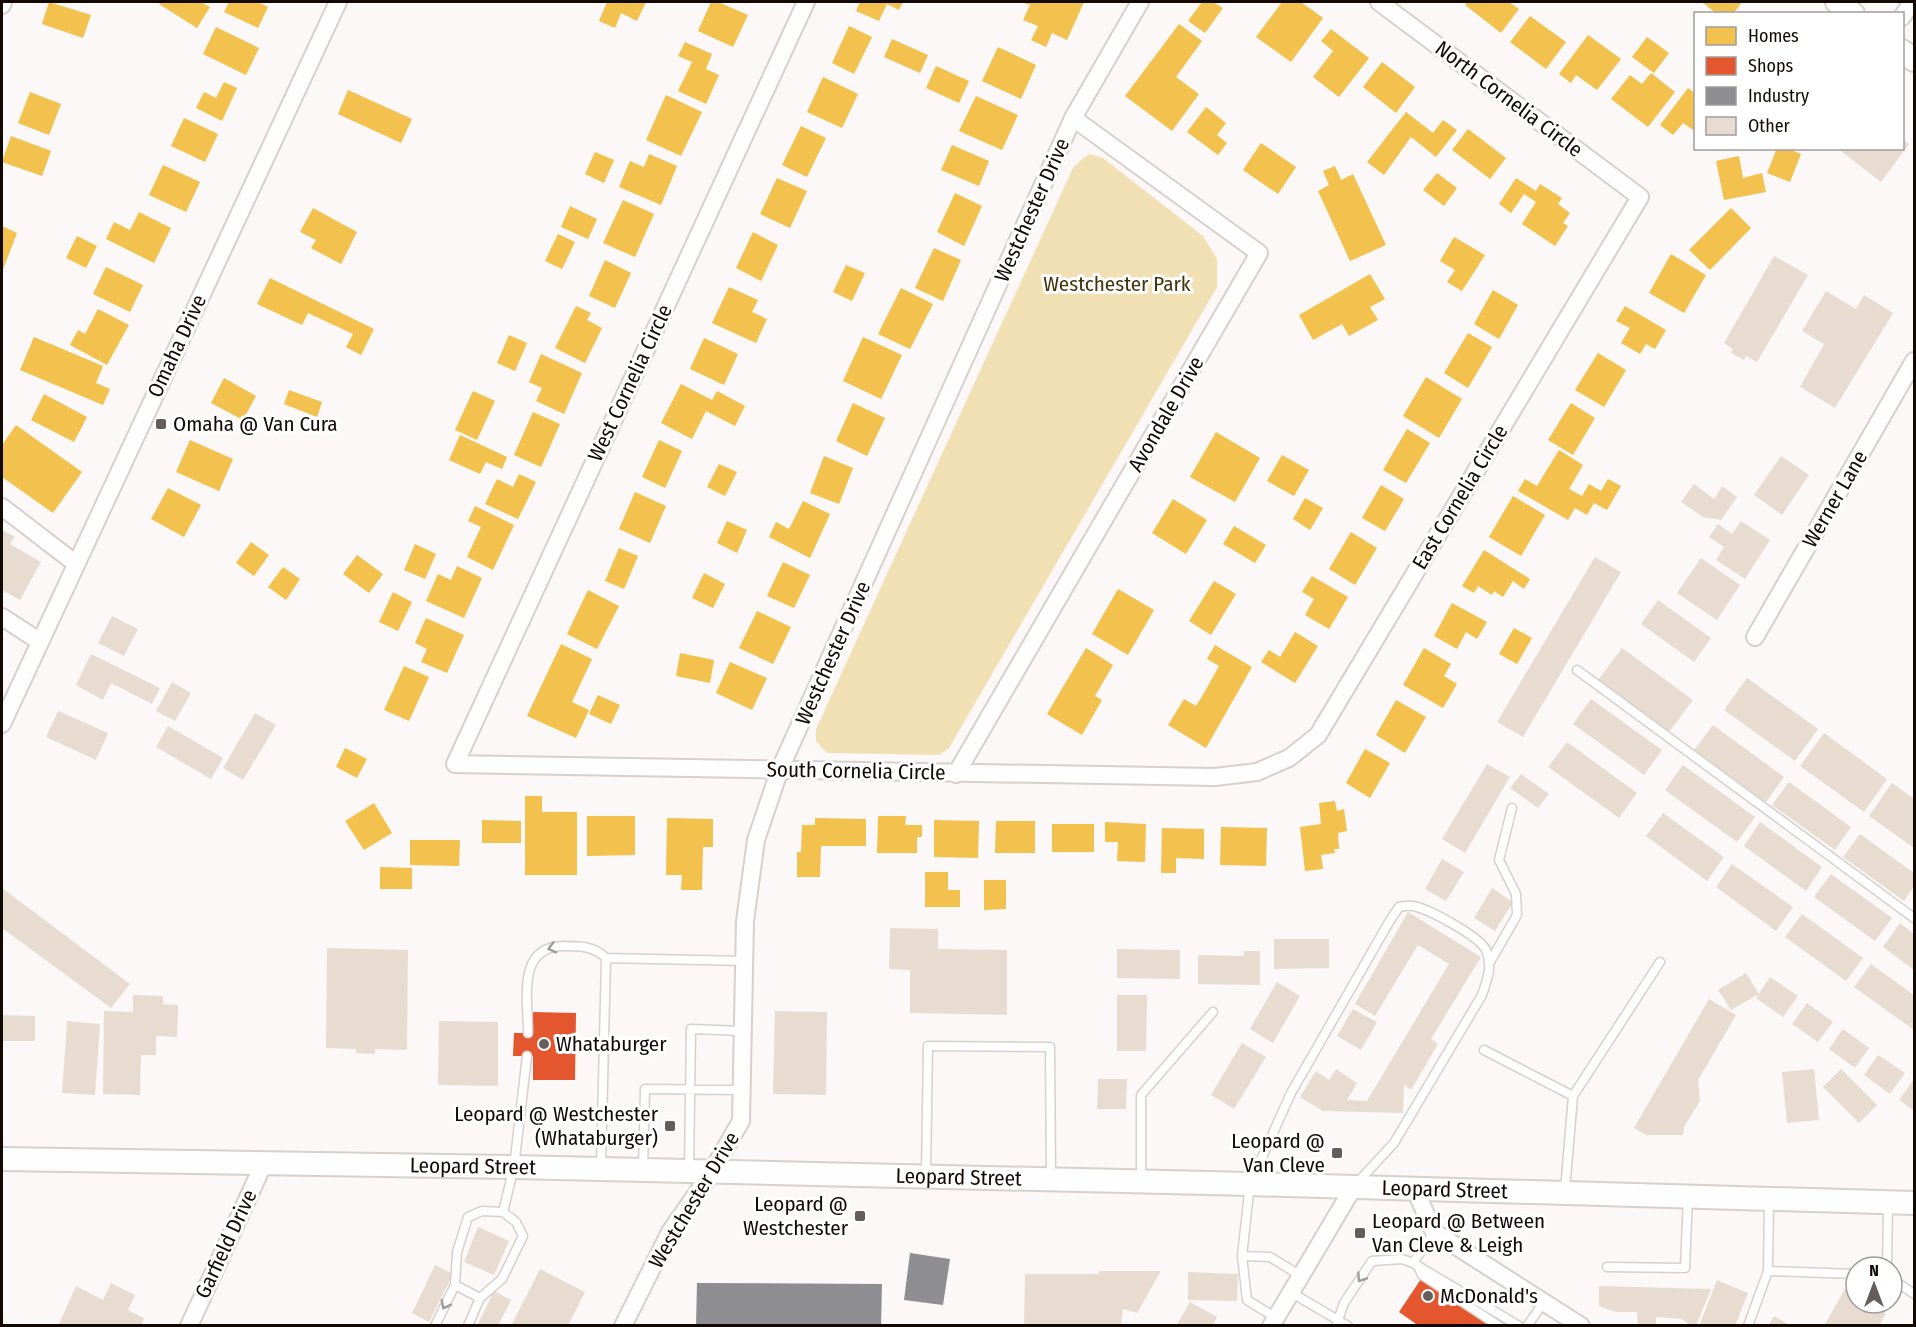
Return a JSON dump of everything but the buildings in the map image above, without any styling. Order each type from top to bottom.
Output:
[{"type":"main road","points":[[1837,2],[1850,12]]},
{"type":"main road","name":"Leopard Street","points":[[2,1159],[514,1167],[1141,1181],[1914,1203]]},
{"type":"street","name":"Omaha Drive","points":[[2,724],[338,2]]},
{"type":"street","name":"West Cornelia Circle","points":[[454,764],[806,2]]},
{"type":"street","name":"Westchester Drive","points":[[623,1326],[670,1232],[711,1173],[741,1121],[746,921],[756,840],[780,769],[1073,118],[1140,2]]},
{"type":"street","name":"North Cornelia Circle","points":[[1378,2],[1640,197]]},
{"type":"street","name":"Avondale Drive","points":[[957,774],[1259,253],[1073,118]]},
{"type":"street","name":"East Cornelia Circle","points":[[1257,772],[1288,758],[1318,735],[1640,197]]},
{"type":"street","name":"Werner Lane","points":[[1755,637],[1914,361]]},
{"type":"street","points":[[2,507],[75,563]]},
{"type":"street","points":[[2,617],[39,642]]},
{"type":"street","name":"South Cornelia Circle","points":[[454,764],[1215,777],[1257,772]]},
{"type":"street","name":"Garfield Drive","points":[[189,1326],[264,1163]]},
{"type":"street","points":[[1274,1322],[1353,1188]]},
{"type":"street","points":[[1415,1190],[1434,1232],[1581,1326]]},
{"type":"lane","points":[[1577,670],[1914,918]]},
{"type":"lane","points":[[1490,962],[1517,915],[1516,894],[1499,860],[1512,808]]},
{"type":"lane","points":[[1274,1322],[1247,1300],[1242,1256],[1251,1184],[1291,1093],[1389,922],[1400,908],[1415,906],[1438,916],[1482,942],[1490,962],[1490,973],[1482,995],[1394,1143],[1353,1188]]},
{"type":"lane","points":[[528,1033],[530,964],[535,956],[546,948],[560,945],[581,946],[599,951],[606,958],[744,961]]},
{"type":"lane","points":[[601,1170],[606,958]]},
{"type":"lane","points":[[1565,1194],[1573,1096],[1660,962]]},
{"type":"lane","points":[[1141,1181],[1141,1095],[1213,1012]]},
{"type":"lane","points":[[689,1172],[691,1029],[743,1031]]},
{"type":"lane","points":[[926,1177],[928,1046],[1050,1047],[1051,1180]]},
{"type":"lane","points":[[1484,1050],[1573,1096]]},
{"type":"lane","points":[[503,1212],[514,1167],[527,1056]]},
{"type":"lane","points":[[643,1171],[645,1089],[741,1090]]},
{"type":"lane","points":[[1606,1267],[1686,1268],[1688,1197]]},
{"type":"lane","points":[[1748,1326],[1768,1271],[1769,1199]]},
{"type":"lane","points":[[1887,1255],[1888,1202]]},
{"type":"lane","points":[[435,1326],[455,1285],[457,1252],[468,1217],[482,1212],[503,1212],[516,1222],[523,1236],[502,1279],[480,1298],[468,1326]]},
{"type":"lane","points":[[1416,1264],[1434,1232]]},
{"type":"lane","points":[[1242,1256],[1270,1257],[1302,1276]]},
{"type":"lane","points":[[1337,1323],[1344,1303],[1372,1261],[1402,1259],[1416,1264],[1519,1326]]},
{"type":"lane","points":[[1416,1264],[1422,1275],[1499,1326]]},
{"type":"lane","points":[[1768,1271],[1844,1274]]},
{"type":"lane","points":[[455,1285],[480,1298]]},
{"type":"lane","points":[[1292,1293],[1337,1323],[1348,1326]]},
{"type":"lane","points":[[1527,1326],[1544,1302]]},
{"type":"green space","name":"Westchester Park","points":[[1090,154],[1103,158],[1203,236],[1217,259],[1217,287],[949,748],[939,755],[827,753],[816,741],[816,729],[1073,168]]},
{"type":"place","name":"Omaha @ Van Cura","points":[[161,424]]},
{"type":"place","name":"Whataburger","points":[[544,1044]]},
{"type":"place","name":"Leopard @ Westchester (Whataburger)","points":[[670,1126]]},
{"type":"place","name":"Leopard @ Van Cleve","points":[[1337,1153]]},
{"type":"place","name":"Leopard @ Westchester","points":[[860,1216]]},
{"type":"place","name":"Leopard @ Between Van Cleve & Leigh","points":[[1360,1233]]},
{"type":"place","name":"McDonald's","points":[[1428,1296]]}]
